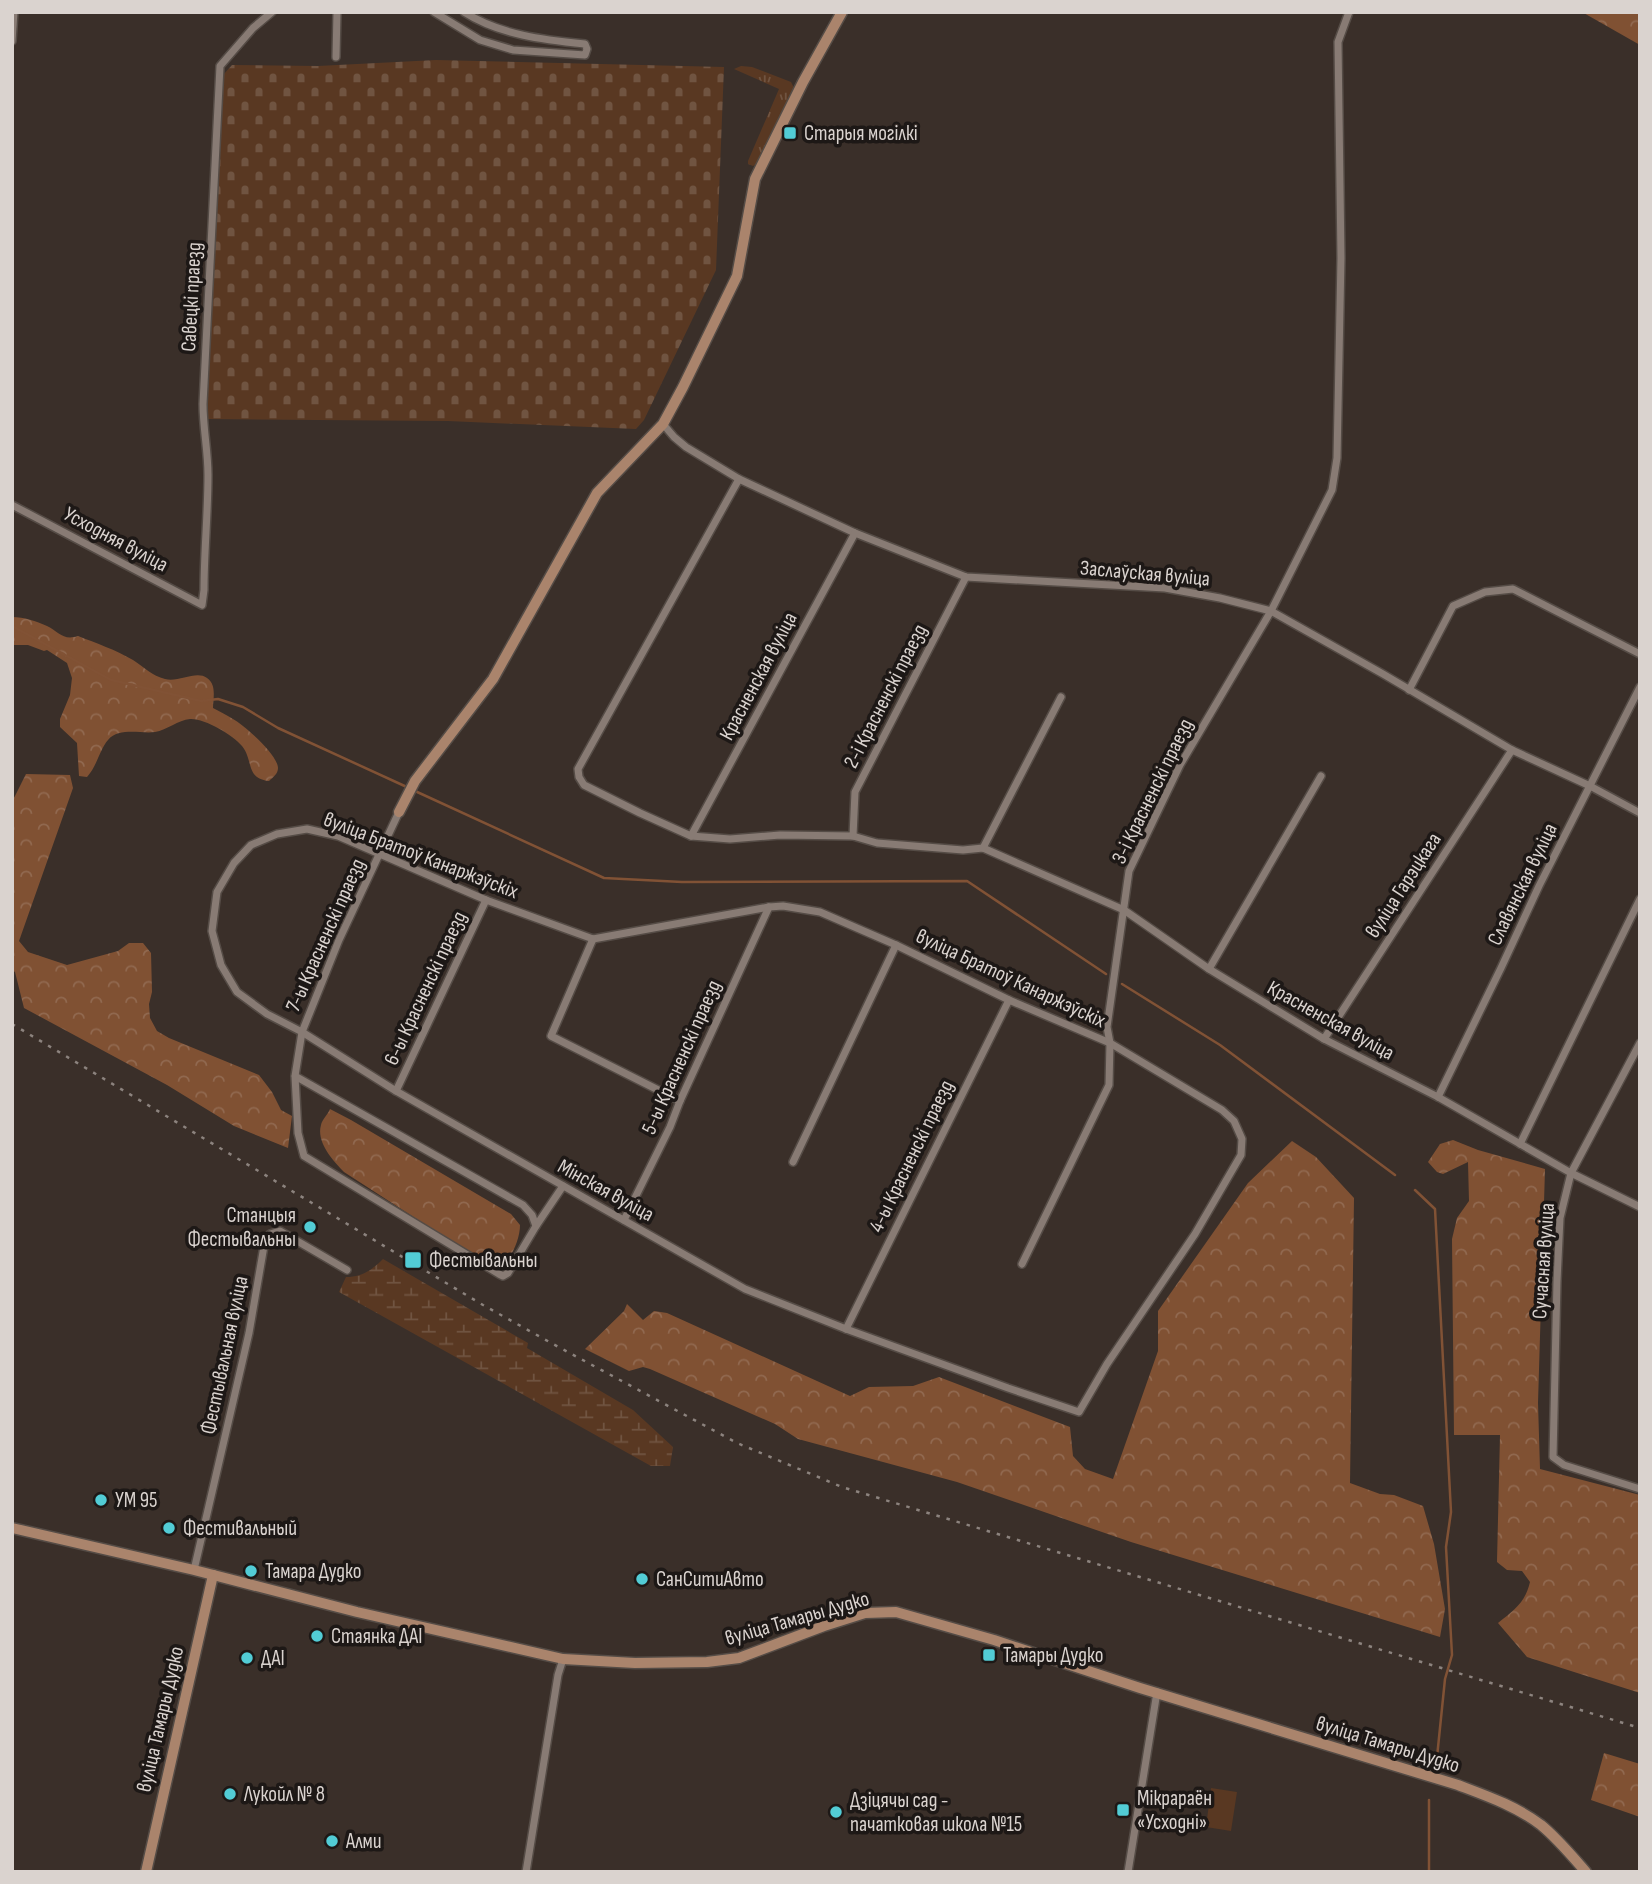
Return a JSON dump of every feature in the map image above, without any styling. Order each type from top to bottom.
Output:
[{"type":"street","points":[[12,41],[14,12]]},
{"type":"street","name":"Савецкі праезд","points":[[202,604],[208,477],[203,404],[220,66],[253,28],[272,12]]},
{"type":"street","points":[[335,57],[337,12]]},
{"type":"street","points":[[434,12],[480,40],[513,50],[585,55],[585,44],[499,29],[464,12]]},
{"type":"street","points":[[398,812],[415,781],[493,679],[597,493],[663,424],[737,276],[755,179],[803,82],[842,12]]},
{"type":"street","name":"3-і Красненскі праезд","points":[[1110,1043],[1107,1027],[1129,871],[1174,776],[1271,611],[1332,490],[1336,458],[1340,258],[1338,42],[1349,12]]},
{"type":"street","name":"Заслаўская вуліца","points":[[663,424],[686,447],[738,479],[855,533],[966,577],[1165,588],[1271,611],[1512,750],[1590,786],[1640,813]]},
{"type":"street","name":"Красненская вуліца","points":[[738,479],[578,769],[584,785],[691,836],[730,839],[780,835],[853,836],[877,844],[963,850],[983,848],[1124,910],[1209,970],[1324,1039],[1438,1097],[1571,1174],[1640,1207]]},
{"type":"street","name":"Усходняя вуліца","points":[[12,505],[202,604]]},
{"type":"street","name":"Красненская вуліца","points":[[691,836],[855,533]]},
{"type":"street","name":"2-і Красненскі праезд","points":[[853,836],[855,792],[966,577]]},
{"type":"street","points":[[1409,690],[1453,606],[1485,592],[1513,589],[1640,654]]},
{"type":"street","name":"Славянская вуліца","points":[[1438,1097],[1539,886],[1640,687]]},
{"type":"street","points":[[983,848],[1061,697]]},
{"type":"street","name":"вуліца Гарэцкага","points":[[1324,1039],[1512,750]]},
{"type":"street","points":[[1209,970],[1321,776]]},
{"type":"street","name":"7-ы Красненскі праезд","points":[[398,812],[339,940],[302,1032],[295,1076],[298,1133],[304,1156],[503,1276],[508,1273],[536,1226]]},
{"type":"street","name":"вуліца Братоў Канаржэўскіх","points":[[218,892],[234,863],[251,845],[278,834],[307,829],[338,836],[486,900],[593,939],[769,907],[783,906],[820,912],[896,945],[1009,1000],[1110,1043],[1222,1110],[1234,1121],[1242,1139],[1241,1155],[1195,1234],[1107,1364],[1079,1412]]},
{"type":"street","name":"Мінская вуліца","points":[[218,892],[212,932],[221,965],[237,992],[267,1014],[302,1032],[396,1091],[745,1289],[846,1329],[1079,1412]]},
{"type":"street","points":[[1520,1144],[1640,899]]},
{"type":"street","name":"6-ы Красненскі праезд","points":[[396,1091],[486,900]]},
{"type":"street","name":"5-ы Красненскі праезд","points":[[624,1220],[670,1127],[769,907]]},
{"type":"street","points":[[593,939],[551,1036],[680,1101]]},
{"type":"street","name":"вуліца Братоў Канаржэўскіх","points":[[793,1162],[896,945]]},
{"type":"street","name":"4-ы Красненскі праезд","points":[[846,1329],[1009,1000]]},
{"type":"street","name":"вуліца Братоў Канаржэўскіх","points":[[1022,1264],[1109,1086],[1110,1043]]},
{"type":"street","name":"Сучасная вуліца","points":[[1640,1043],[1571,1174],[1560,1218],[1553,1457],[1564,1465],[1640,1489]]},
{"type":"street","points":[[295,1076],[523,1205],[532,1215],[536,1226]]},
{"type":"street","points":[[536,1226],[563,1186]]},
{"type":"street","name":"Фестывальная вуліца","points":[[194,1570],[249,1333],[264,1247],[270,1234],[280,1231],[346,1270]]},
{"type":"street","name":"вуліца Тамары Дудко","points":[[12,1528],[563,1659],[635,1663],[707,1662],[739,1658],[865,1613],[895,1612],[994,1640],[1496,1799],[1542,1826],[1586,1872]]},
{"type":"street","name":"вуліца Тамары Дудко","points":[[146,1872],[213,1575]]},
{"type":"street","points":[[526,1872],[558,1675],[563,1659]]},
{"type":"street","points":[[1129,1868],[1157,1692]]},
{"type":"green space","points":[[1582,12],[1640,12],[1640,45]]},
{"type":"green space","points":[[436,60],[724,67],[716,270],[644,420],[636,429],[448,421],[206,419],[223,75],[232,65],[318,66]]},
{"type":"green space","points":[[741,66],[752,67],[791,82],[794,88],[758,163],[753,166],[748,164],[748,161],[779,89],[734,69]]},
{"type":"green space","points":[[12,617],[34,621],[65,637],[78,636],[106,647],[133,660],[160,678],[170,680],[198,675],[207,678],[213,688],[213,708],[238,722],[260,741],[277,762],[276,774],[269,781],[256,776],[246,752],[238,742],[210,724],[190,719],[155,732],[124,732],[113,736],[105,744],[87,777],[79,776],[77,743],[60,727],[60,719],[70,695],[72,678],[67,663],[47,650],[28,645],[12,645]]},
{"type":"green space","points":[[26,774],[70,775],[73,788],[19,941],[28,952],[67,965],[118,951],[129,943],[143,943],[151,953],[150,1018],[157,1031],[259,1075],[281,1110],[292,1116],[288,1148],[234,1126],[167,1085],[24,1008],[15,972],[12,970],[12,802]]},
{"type":"green space","points":[[330,1109],[511,1214],[520,1225],[520,1231],[513,1251],[505,1263],[494,1269],[344,1172],[331,1157],[321,1138],[322,1123]]},
{"type":"green space","points":[[1453,1140],[1545,1169],[1538,1403],[1540,1469],[1640,1495],[1640,1693],[1527,1657],[1498,1623],[1522,1601],[1530,1582],[1522,1571],[1507,1570],[1497,1562],[1500,1435],[1454,1435],[1452,1239],[1457,1218],[1469,1201],[1468,1162],[1443,1174],[1437,1172],[1428,1162],[1440,1144]]},
{"type":"green space","points":[[1292,1141],[1316,1157],[1354,1198],[1350,1483],[1423,1506],[1434,1544],[1445,1609],[1440,1637],[1131,1542],[957,1482],[798,1439],[775,1424],[650,1369],[643,1367],[629,1371],[585,1349],[624,1311],[627,1304],[643,1320],[654,1311],[667,1313],[850,1396],[869,1387],[913,1386],[939,1377],[1070,1427],[1073,1456],[1085,1469],[1113,1479],[1158,1351],[1158,1311],[1248,1183]]},
{"type":"green space","points":[[383,1259],[528,1343],[527,1348],[633,1410],[673,1447],[670,1466],[651,1466],[339,1292],[346,1277],[366,1272]]},
{"type":"green space","points":[[1604,1753],[1640,1764],[1640,1817],[1591,1800]]},
{"type":"green space","points":[[1211,1788],[1237,1792],[1231,1831],[1206,1827]]},
{"type":"waterway","points":[[12,626],[111,680],[201,701],[218,699],[243,707],[278,728],[409,788]]},
{"type":"waterway","points":[[415,791],[604,878],[682,882],[967,881],[1106,974]]},
{"type":"waterway","points":[[1122,984],[1220,1045],[1395,1175]]},
{"type":"waterway","points":[[1415,1190],[1435,1209],[1451,1512],[1446,1547],[1452,1655],[1445,1679],[1436,1767]]},
{"type":"waterway","points":[[1429,1800],[1429,1872]]},
{"type":"railway","points":[[12,1024],[483,1305],[737,1443],[842,1487],[1640,1728]]},
{"type":"place","name":"Старыя могілкі","points":[[790,133]]},
{"type":"place","name":"Станцыя Фестывальны","points":[[310,1227]]},
{"type":"place","name":"Фестывальны","points":[[413,1260]]},
{"type":"place","name":"УМ 95","points":[[101,1500]]},
{"type":"place","name":"Фестивальный","points":[[169,1528]]},
{"type":"place","name":"Тамара Дудко","points":[[251,1571]]},
{"type":"place","name":"СанСитиАвто","points":[[642,1579]]},
{"type":"place","name":"Стаянка ДАІ","points":[[317,1636]]},
{"type":"place","name":"Тамары Дудко","points":[[989,1655]]},
{"type":"place","name":"ДАІ","points":[[247,1658]]},
{"type":"place","name":"Лукойл № 8","points":[[230,1794]]},
{"type":"place","name":"Мікрараён «Усходні»","points":[[1123,1810]]},
{"type":"place","name":"Дзіцячы сад - пачатковая школа №15","points":[[836,1812]]},
{"type":"place","name":"Алми","points":[[332,1841]]}]
